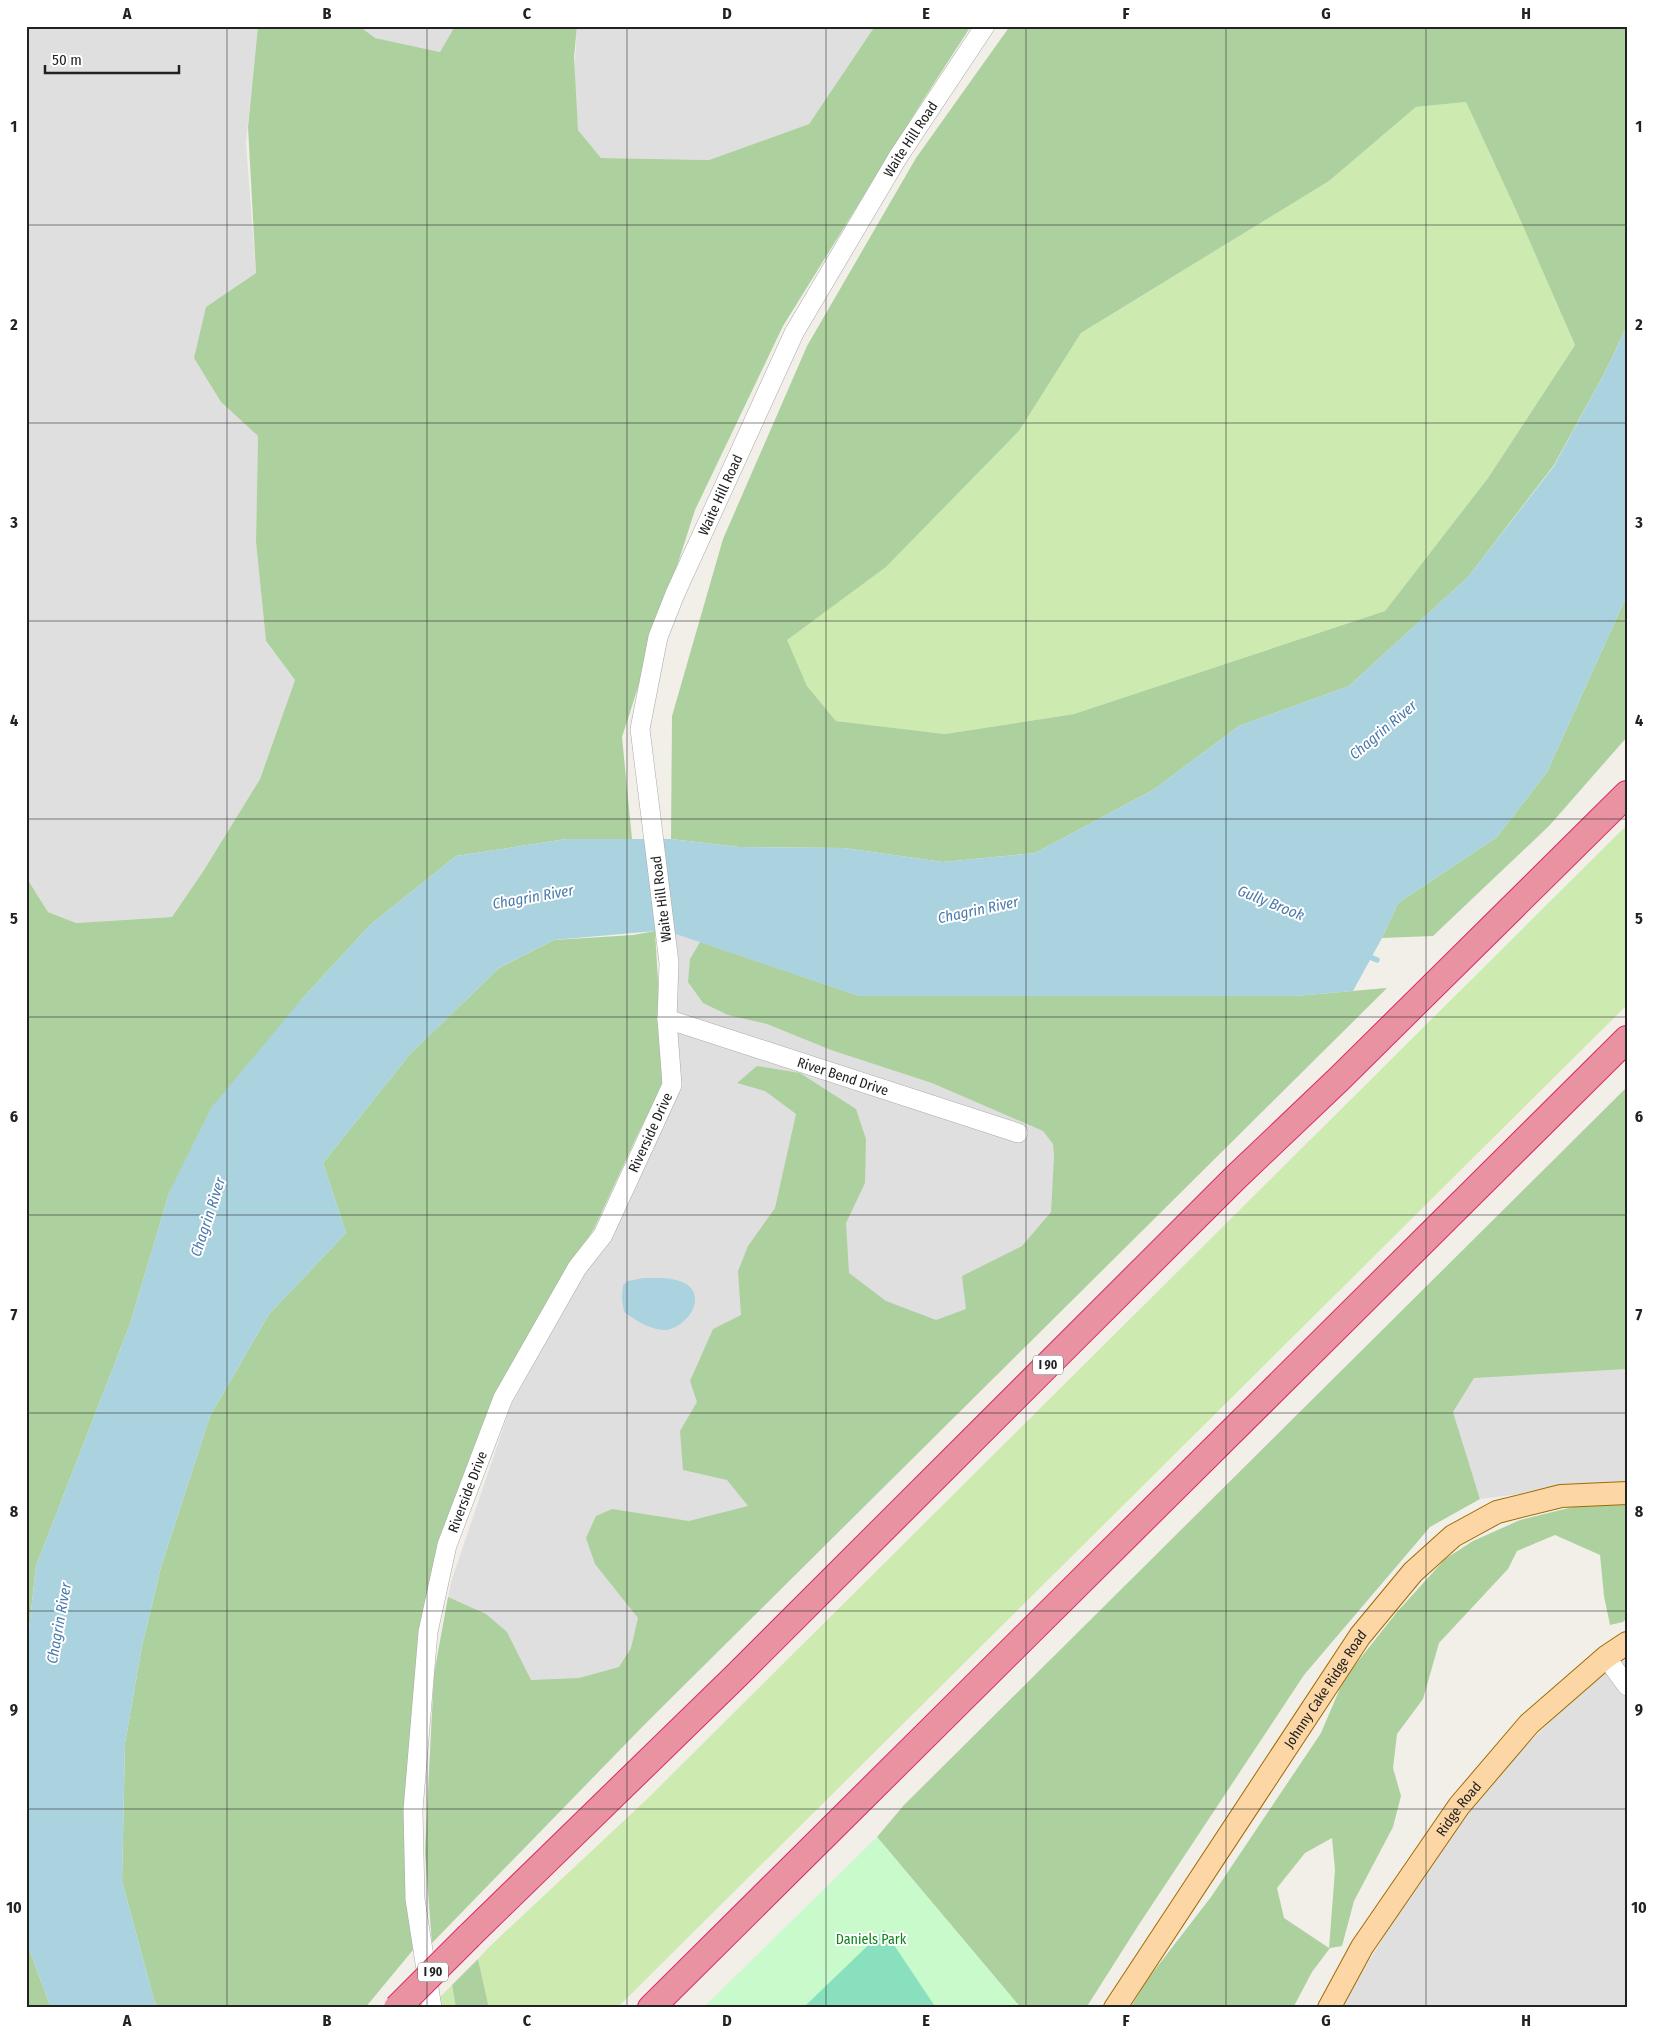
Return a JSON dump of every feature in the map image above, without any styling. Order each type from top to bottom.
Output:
[{"type":"highway","name":"I 90","points":[[397,2008],[735,1677],[1235,1178],[1627,794]]},
{"type":"highway","points":[[651,2008],[1627,1039]]},
{"type":"main road","name":"Johnny Cake Ridge Road","points":[[1115,2008],[1360,1636],[1414,1572],[1453,1536],[1497,1512],[1561,1496],[1627,1493]]},
{"type":"main road","name":"Ridge Road","points":[[1329,2008],[1362,1948],[1459,1806],[1529,1724],[1606,1657],[1627,1643]]},
{"type":"street","name":"Waite Hill Road","points":[[667,1018],[669,963],[640,730],[658,637],[675,594],[794,332],[898,157],[985,26]]},
{"type":"street","name":"River Bend Drive","points":[[667,1018],[1018,1133]]},
{"type":"street","name":"Riverside Drive","points":[[432,2008],[415,1899],[413,1810],[428,1632],[446,1545],[503,1398],[577,1268],[603,1235],[672,1085],[667,1018]]},
{"type":"street","points":[[1606,1657],[1627,1686]]},
{"type":"shaded area","points":[[26,26],[258,26],[246,143],[256,273],[207,307],[221,402],[258,436],[256,542],[266,641],[295,680],[260,779],[204,870],[172,917],[76,923],[48,912],[26,877]]},
{"type":"shaded area","points":[[359,26],[455,26],[440,52],[374,38]]},
{"type":"shaded area","points":[[577,26],[875,26],[809,124],[709,160],[601,158],[571,122]]},
{"type":"shaded area","points":[[673,933],[1142,995],[1296,996],[1387,988],[561,1807],[432,1943],[425,1852],[434,1674],[451,1582],[511,1405],[589,1265],[680,1089]]},
{"type":"shaded area","points":[[1627,1369],[1627,1481],[1480,1499],[1453,1412],[1474,1377]]},
{"type":"shaded area","points":[[1627,1650],[1627,2008],[1340,2008],[1440,1845],[1485,1785],[1617,1657]]},
{"type":"green space","points":[[258,26],[359,26],[375,38],[440,52],[455,26],[577,26],[574,57],[578,130],[601,158],[709,160],[809,124],[875,26],[971,26],[783,326],[695,510],[622,737],[632,839],[566,839],[456,856],[370,925],[301,1000],[169,1193],[130,1324],[36,1566],[26,1656],[26,877],[48,912],[76,923],[172,917],[204,870],[260,779],[295,680],[266,641],[256,542],[258,436],[221,402],[194,358],[206,307],[256,273],[248,127]]},
{"type":"green space","points":[[1010,26],[1627,26],[1627,326],[1605,372],[1554,465],[1468,577],[1349,686],[1239,726],[1153,790],[1035,853],[943,862],[844,848],[739,847],[671,839],[672,716],[723,539],[807,346],[916,158]],"holes":[[[1466,102],[1575,345],[1488,478],[1385,611],[1074,714],[945,734],[836,721],[807,686],[787,640],[886,567],[1019,431],[1081,333],[1329,181],[1416,107]]]},
{"type":"green space","points":[[1466,102],[1575,345],[1488,478],[1385,611],[1074,714],[945,734],[836,721],[807,686],[786,640],[886,567],[1019,431],[1081,333],[1329,181],[1416,107]]},
{"type":"green space","points":[[1627,595],[1627,737],[1549,826],[1433,936],[1382,938],[1398,903],[1497,837],[1547,772]]},
{"type":"green space","points":[[1627,825],[1627,1005],[617,2008],[489,2008],[478,1959],[489,1947],[645,1801]]},
{"type":"green space","points":[[655,931],[664,1081],[594,1229],[556,1286],[439,1545],[409,1908],[413,1950],[365,2008],[158,2008],[154,2000],[122,1881],[125,1743],[142,1646],[161,1567],[210,1416],[269,1314],[346,1233],[323,1163],[410,1054],[499,968],[554,940],[633,935]]},
{"type":"green space","points":[[700,942],[859,996],[1296,996],[1387,988],[649,1720],[432,1943],[425,1852],[434,1674],[448,1597],[486,1614],[507,1632],[531,1680],[579,1678],[619,1667],[631,1648],[638,1618],[595,1564],[586,1538],[596,1516],[612,1509],[689,1521],[748,1506],[727,1480],[683,1470],[680,1431],[697,1402],[690,1381],[713,1329],[741,1315],[738,1271],[748,1246],[775,1208],[796,1114],[765,1091],[737,1083],[757,1066],[800,1073],[856,1109],[866,1139],[865,1183],[846,1223],[849,1273],[886,1301],[936,1320],[966,1309],[962,1276],[1022,1246],[1051,1212],[1053,1144],[1043,1131],[932,1083],[831,1050],[767,1024],[728,1015],[703,1003],[688,982],[690,959]]},
{"type":"green space","points":[[1627,1087],[1627,1369],[1474,1378],[1453,1412],[1480,1499],[1430,1527],[1304,1675],[1086,2008],[1021,2008],[877,1837],[904,1805]]},
{"type":"green space","points":[[1581,1505],[1627,1505],[1627,1618],[1623,1622],[1610,1625],[1604,1596],[1600,1555],[1555,1535],[1517,1551],[1508,1569],[1439,1643],[1423,1699],[1397,1734],[1393,1768],[1401,1796],[1393,1827],[1354,1901],[1342,1946],[1330,1948],[1312,1972],[1293,2008],[1130,2008],[1147,1980],[1211,1897],[1321,1733],[1344,1679],[1397,1612],[1445,1559],[1473,1541],[1520,1520]],"holes":[[[1332,1838],[1335,1870],[1329,1948],[1284,1918],[1277,1888],[1305,1853]]]},
{"type":"green space","name":"Daniels Park","points":[[877,1837],[1021,2008],[703,2008]]},
{"type":"green space","points":[[884,1930],[936,2008],[803,2008]]},
{"type":"green space","points":[[26,1941],[51,2008],[26,2008]]},
{"type":"green space","points":[[478,1959],[489,2008],[456,2008],[452,1985]]},
{"type":"green space","points":[[452,1985],[456,2008],[441,2008],[440,1997]]},
{"type":"water","name":"Chagrin River","points":[[1627,326],[1627,595],[1547,772],[1497,837],[1398,903],[1382,938],[1353,991],[1296,996],[859,996],[673,933],[655,931],[554,940],[499,968],[410,1054],[323,1163],[346,1233],[269,1314],[210,1416],[161,1567],[142,1646],[125,1743],[122,1881],[154,2000],[158,2008],[51,2008],[26,1941],[26,1656],[36,1566],[130,1324],[169,1193],[211,1108],[301,1000],[370,925],[456,856],[566,839],[671,839],[739,847],[844,848],[943,862],[1035,853],[1153,790],[1239,726],[1349,686],[1468,577],[1554,466],[1605,372]]},
{"type":"water","points":[[643,1278],[661,1278],[681,1281],[687,1284],[691,1288],[695,1301],[690,1315],[679,1325],[661,1330],[644,1324],[624,1312],[622,1299],[623,1285],[628,1281]]},
{"type":"waterway","name":"Gully Brook","points":[[1365,955],[1377,960]]}]
